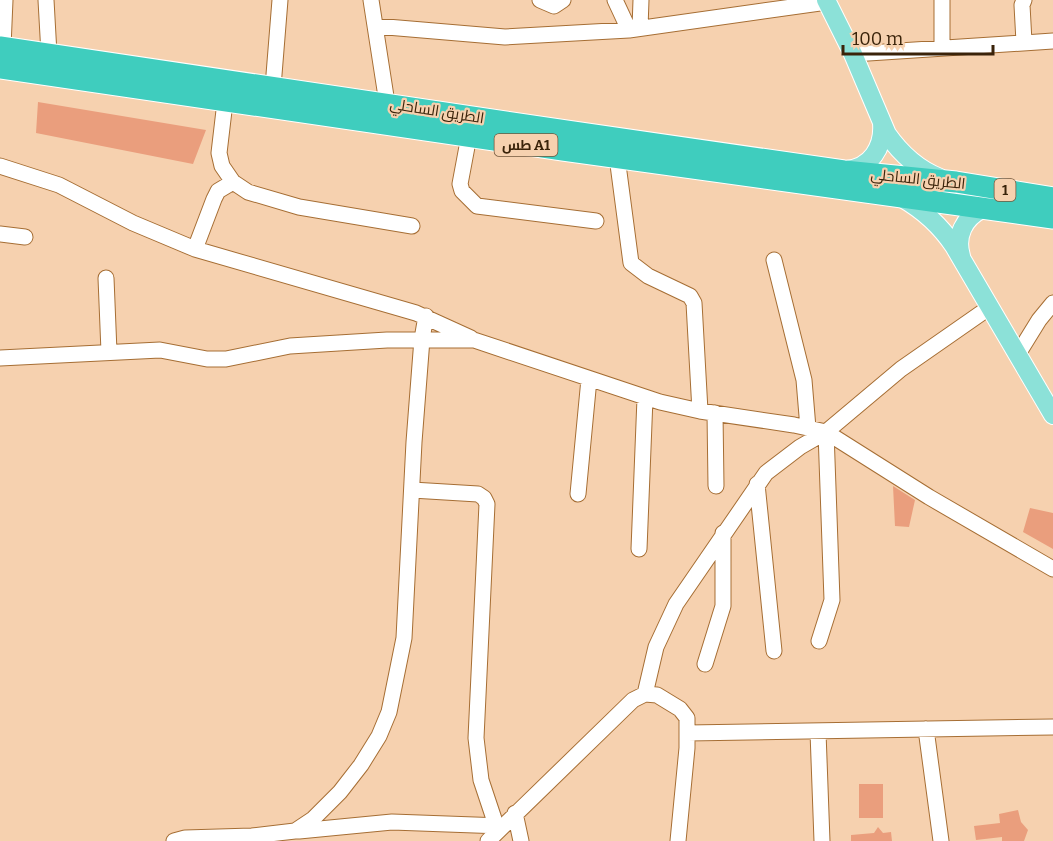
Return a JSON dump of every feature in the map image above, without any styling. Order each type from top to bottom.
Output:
[{"type":"highway","name":"الطريق الساحلي","points":[[1,54],[49,54],[844,171],[956,182],[1053,198]]},
{"type":"highway","name":"الطريق الساحلي","points":[[1,54],[225,102],[1053,218]]},
{"type":"main road","points":[[827,1],[894,145],[912,162],[933,175],[956,182]]},
{"type":"main road","points":[[844,171],[866,164],[876,153],[882,138],[882,123]]},
{"type":"main road","points":[[901,198],[914,205],[936,223],[950,240],[1053,415]]},
{"type":"main road","points":[[961,258],[958,242],[963,225],[982,209]]},
{"type":"street","points":[[1,54],[5,0]]},
{"type":"street","points":[[46,0],[49,54]]},
{"type":"street","points":[[273,87],[280,0]]},
{"type":"street","points":[[370,0],[387,104]]},
{"type":"street","points":[[540,0],[554,6],[562,0]]},
{"type":"street","points":[[615,0],[634,29]]},
{"type":"street","points":[[634,29],[641,0]]},
{"type":"street","points":[[942,0],[942,47]]},
{"type":"street","points":[[1024,0],[1022,5],[1024,42]]},
{"type":"street","points":[[375,26],[505,37],[634,29],[827,1]]},
{"type":"street","points":[[853,54],[1053,41]]},
{"type":"street","points":[[225,102],[219,153],[222,166],[233,182],[248,192],[299,207],[412,226]]},
{"type":"street","points":[[469,136],[460,184],[462,191],[477,206],[596,221]]},
{"type":"street","points":[[617,157],[631,264],[648,276],[693,299],[716,486]]},
{"type":"street","points":[[0,166],[59,185],[133,223],[195,249],[426,316],[474,340],[589,380],[645,398],[707,412],[826,432],[1053,569]]},
{"type":"street","points":[[195,249],[218,191],[233,182]]},
{"type":"street","points":[[0,234],[25,237]]},
{"type":"street","points":[[774,260],[804,380],[808,428]]},
{"type":"street","points":[[106,278],[110,352]]},
{"type":"street","points":[[1018,354],[1053,303]]},
{"type":"street","points":[[645,694],[656,647],[675,604],[766,473],[800,447],[826,432],[901,369],[990,307]]},
{"type":"street","points":[[295,831],[313,819],[352,777],[375,743],[389,712],[404,638],[422,339],[426,316]]},
{"type":"street","points":[[0,358],[160,350],[207,359],[226,359],[290,346],[422,339],[474,340]]},
{"type":"street","points":[[578,494],[589,380]]},
{"type":"street","points":[[639,549],[645,398]]},
{"type":"street","points":[[819,641],[832,600],[826,432]]},
{"type":"street","points":[[757,484],[774,651]]},
{"type":"street","points":[[412,490],[478,494],[487,504],[476,738],[482,780],[499,826]]},
{"type":"street","points":[[705,664],[723,606],[723,533]]},
{"type":"street","points":[[488,841],[499,826],[633,700],[645,694],[657,694],[680,709],[687,718],[688,733],[678,841]]},
{"type":"street","points":[[688,733],[1053,727]]},
{"type":"street","points":[[926,729],[940,841]]},
{"type":"street","points":[[818,732],[822,841]]},
{"type":"street","points":[[515,813],[521,841]]},
{"type":"street","points":[[174,841],[185,838],[252,836],[392,822],[499,826]]},
{"type":"building","points":[[38,102],[206,130],[193,164],[36,133]]},
{"type":"building","points":[[893,486],[915,500],[909,527],[895,526]]},
{"type":"building","points":[[1030,508],[1053,513],[1053,549],[1023,532]]},
{"type":"building","points":[[859,784],[883,784],[883,818],[859,818]]},
{"type":"building","points":[[1018,810],[1021,822],[1028,830],[1024,841],[1002,841],[1002,837],[976,840],[974,826],[1000,823],[999,814]]},
{"type":"building","points":[[878,827],[883,833],[891,832],[892,841],[851,841],[851,835],[874,833]]}]
